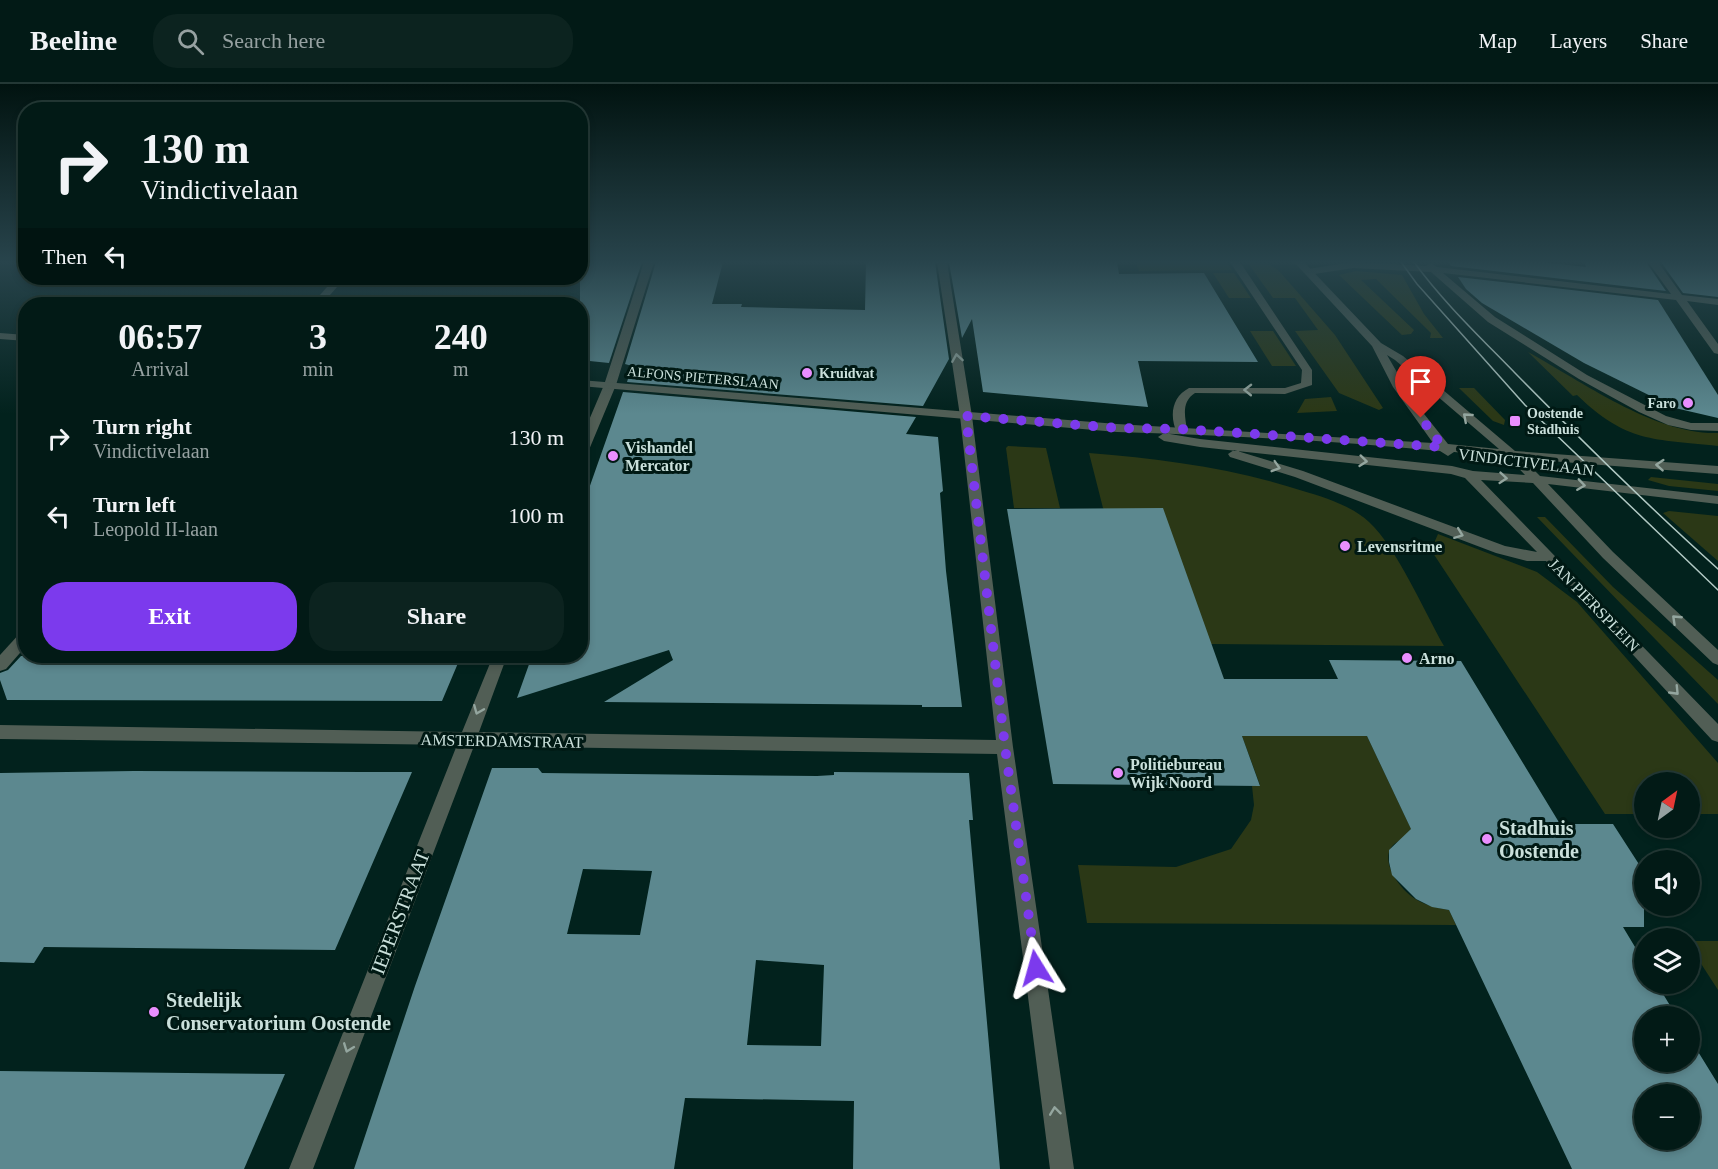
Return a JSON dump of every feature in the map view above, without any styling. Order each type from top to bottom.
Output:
[{"type":"street","points":[[588,438],[610,385],[633,313]]},
{"type":"street","points":[[950,313],[966,416],[1005,747],[1062,1169]]},
{"type":"street","points":[[1181,429],[1178,406],[1184,394],[1193,390],[1285,391],[1306,385],[1307,370],[1269,313]]},
{"type":"street","points":[[1346,313],[1377,345],[1399,358],[1512,454],[1608,555],[1718,659]]},
{"type":"street","points":[[1482,313],[1508,332],[1573,372],[1659,417],[1699,428],[1718,427]]},
{"type":"street","points":[[1689,313],[1718,351]]},
{"type":"street","points":[[0,336],[18,337]]},
{"type":"street","name":"JAN PIERSPLEIN","points":[[1377,345],[1389,369],[1443,447],[1718,735]]},
{"type":"street","name":"ALFONS PIETERSLAAN","points":[[588,384],[966,416]]},
{"type":"street","name":"VINDICTIVELAAN","points":[[966,416],[1117,428],[1181,429],[1443,447],[1718,470]]},
{"type":"street","name":"VINDICTIVELAAN","points":[[1117,428],[1200,443],[1452,470],[1469,475],[1718,500]]},
{"type":"street","points":[[1200,443],[1299,474],[1501,550],[1527,556],[1548,557]]},
{"type":"street","points":[[0,665],[18,645]]},
{"type":"street","name":"IEPERSTRAAT","points":[[302,1169],[497,663]]},
{"type":"street","name":"AMSTERDAMSTRAAT","points":[[0,732],[466,741],[1005,747]]},
{"type":"green space","points":[[1306,313],[1315,313],[1335,335],[1383,408],[1379,410],[1339,393],[1295,331],[1318,330]]},
{"type":"green space","points":[[1379,313],[1396,313],[1414,330],[1411,334],[1402,335]]},
{"type":"green space","points":[[1410,313],[1423,313],[1443,338],[1430,338],[1431,333]]},
{"type":"green space","points":[[1250,331],[1273,331],[1296,366],[1272,366]]},
{"type":"green space","points":[[1528,352],[1645,416],[1694,431],[1718,433],[1718,446],[1658,439],[1626,430],[1595,411],[1577,395],[1573,396]]},
{"type":"green space","points":[[1459,388],[1474,388],[1505,420],[1504,425],[1493,421]]},
{"type":"green space","points":[[1331,397],[1337,411],[1297,413],[1305,399]]},
{"type":"green space","points":[[1008,446],[1046,448],[1060,508],[1014,508],[1006,448]]},
{"type":"green space","points":[[1089,453],[1224,470],[1320,496],[1346,507],[1369,522],[1390,547],[1444,646],[1211,644],[1103,508]]},
{"type":"green space","points":[[1651,477],[1718,484],[1718,491],[1669,486],[1648,480]]},
{"type":"green space","points":[[1669,511],[1718,516],[1718,561],[1663,513]]},
{"type":"green space","points":[[1537,517],[1545,517],[1613,587],[1718,680],[1718,704]]},
{"type":"green space","points":[[1438,534],[1537,572],[1577,602],[1718,763],[1718,814],[1700,814],[1700,772],[1634,772],[1634,814],[1605,814],[1431,550]]},
{"type":"green space","points":[[1242,736],[1367,736],[1415,837],[1401,840],[1392,846],[1389,864],[1393,874],[1399,884],[1417,900],[1449,910],[1456,925],[1087,923],[1078,865],[1176,867],[1231,849],[1251,820],[1254,805],[1252,786],[1260,785]]},
{"type":"green space","points":[[1700,941],[1718,941],[1718,990],[1700,962]]},
{"type":"building","points":[[588,313],[625,313],[609,363],[588,361]]},
{"type":"building","points":[[641,313],[942,313],[949,359],[923,406],[627,382],[632,366],[625,364]]},
{"type":"building","points":[[958,313],[1228,313],[1258,362],[1138,361],[1148,407],[983,392],[972,319],[962,338]]},
{"type":"building","points":[[1498,313],[1666,313],[1718,395],[1718,418],[1675,408],[1584,363]]},
{"type":"building","points":[[623,392],[916,417],[906,434],[938,437],[946,571],[962,707],[604,702],[673,660],[669,650],[517,698],[530,663],[588,663],[588,491]]},
{"type":"building","name":"Stadhuis Oostende","points":[[1163,508],[1224,679],[1338,679],[1329,660],[1461,661],[1560,824],[1613,824],[1634,857],[1634,916],[1644,916],[1644,927],[1623,927],[1634,945],[1634,994],[1663,994],[1670,1006],[1634,1006],[1634,1072],[1700,1072],[1700,1055],[1718,1084],[1718,1169],[1572,1169],[1449,910],[1432,907],[1416,899],[1392,875],[1389,850],[1411,829],[1367,736],[1242,736],[1260,786],[1053,784],[1007,509]]},
{"type":"building","points":[[18,659],[18,663],[458,663],[442,701],[7,700],[0,673],[8,670]]},
{"type":"building","points":[[492,768],[538,768],[542,773],[716,775],[817,776],[834,775],[834,772],[969,773],[973,820],[969,820],[1000,1169],[853,1169],[854,1101],[685,1098],[674,1169],[354,1169],[415,986]],"holes":[[[583,869],[652,871],[640,935],[567,934]],[[756,960],[824,965],[821,1046],[747,1045]]]},
{"type":"building","points":[[412,772],[335,950],[44,947],[34,963],[0,962],[0,773]]},
{"type":"building","points":[[0,1071],[285,1074],[244,1169],[0,1169]]},
{"type":"tram line","points":[[1443,313],[1525,405],[1718,590]]},
{"type":"tram line","points":[[1456,313],[1640,497],[1718,569]]},
{"type":"place","name":"Kruidvat","points":[[807,373]]},
{"type":"place","name":"Faro","points":[[1688,403]]},
{"type":"place","name":"Oostende Stadhuis","points":[[1515,421]]},
{"type":"place","name":"Vishandel Mercator","points":[[613,456]]},
{"type":"place","name":"Levensritme","points":[[1345,546]]},
{"type":"place","name":"Arno","points":[[1407,658]]},
{"type":"place","name":"Politiebureau Wijk Noord","points":[[1118,773]]},
{"type":"place","name":"Stadhuis Oostende","points":[[1487,839]]},
{"type":"place","name":"Stedelijk Conservatorium Oostende","points":[[154,1012]]},
{"type":"route","points":[[1036,968],[1005,747],[966,416],[1117,428],[1181,429],[1443,447],[1421,418]]}]
